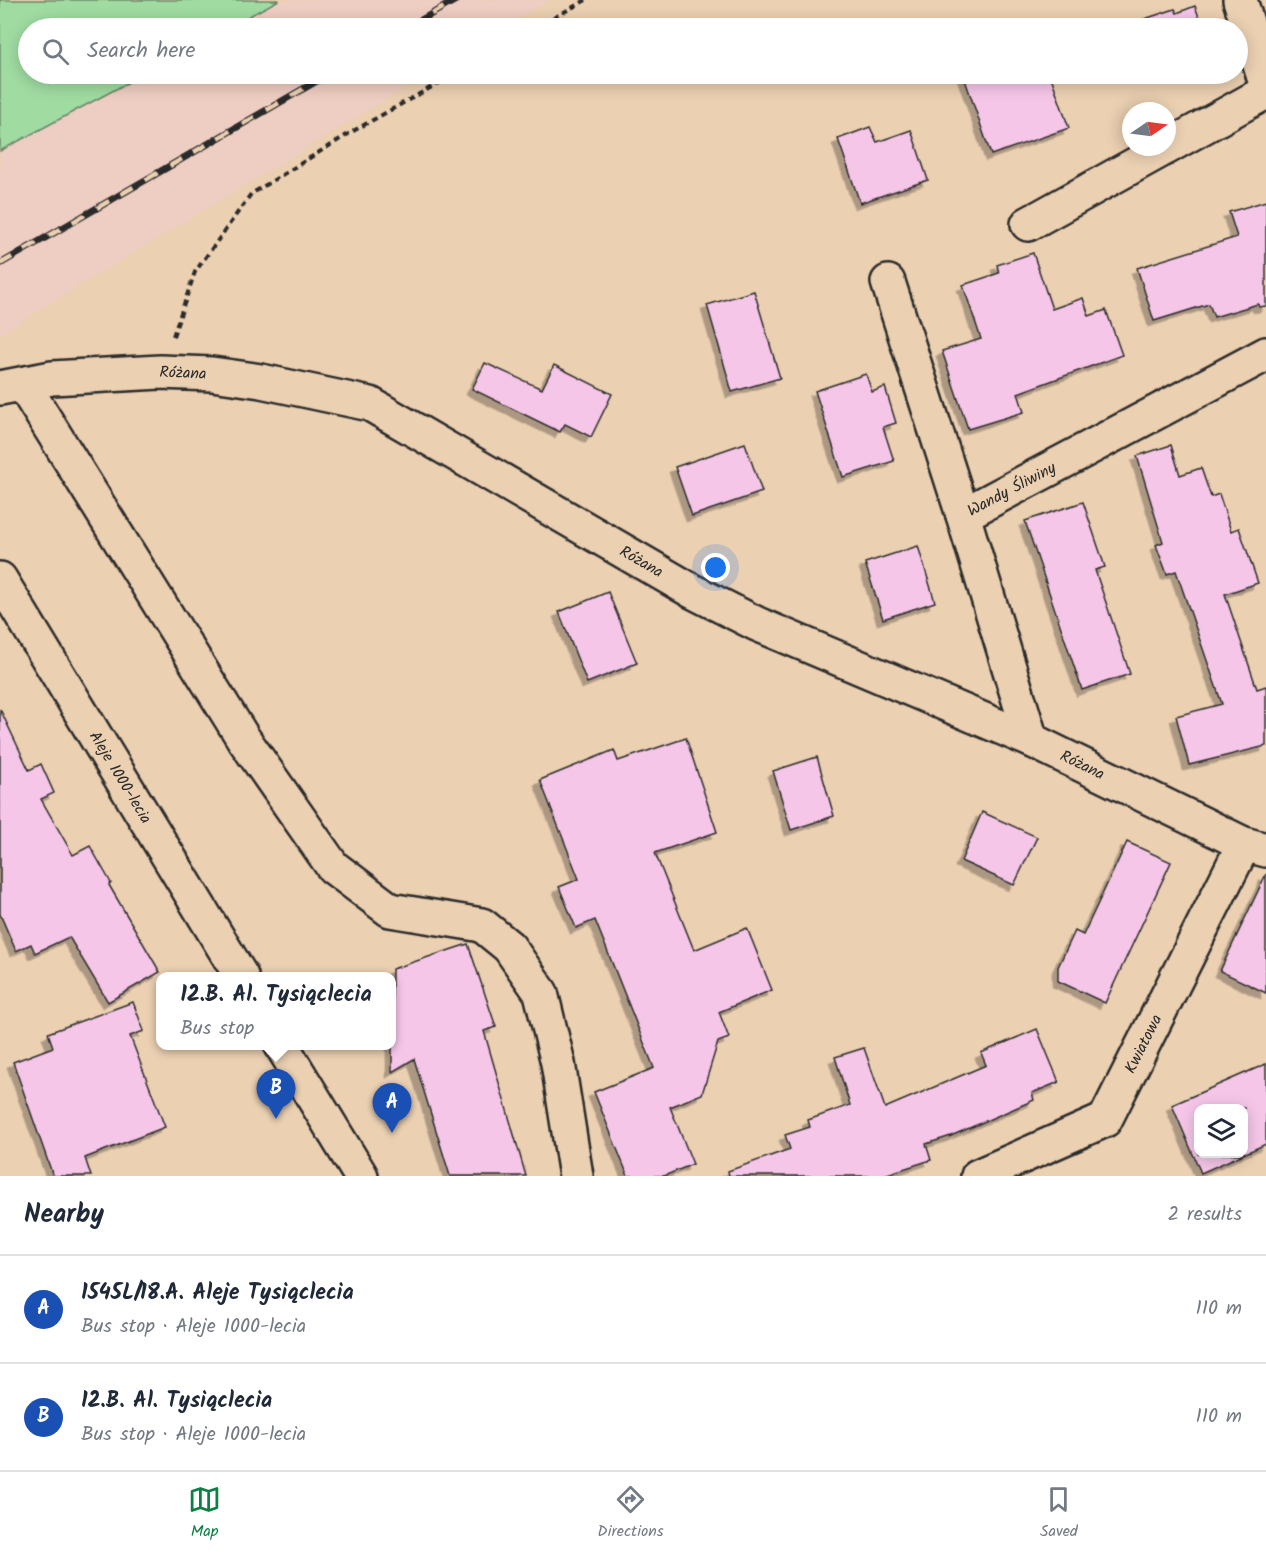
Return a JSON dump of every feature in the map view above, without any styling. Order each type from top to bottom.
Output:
[{"type":"street","points":[[1240,0],[1246,18]]},
{"type":"street","points":[[1248,26],[1266,84]]},
{"type":"street","points":[[1176,142],[1266,92]]},
{"type":"street","points":[[1028,224],[1151,156]]},
{"type":"street","points":[[888,282],[963,515]]},
{"type":"street","name":"Wandy Śliwiny","points":[[1030,740],[963,515],[1266,354]]},
{"type":"street","name":"Różana","points":[[12,386],[52,378],[160,372],[212,374],[261,381],[370,405],[701,596],[757,624],[1030,740],[1255,847]]},
{"type":"street","points":[[12,386],[243,738],[333,867],[390,910],[482,925],[509,947],[541,993],[558,1063],[576,1176]]},
{"type":"street","name":"Aleje 1000-lecia","points":[[0,579],[239,972]]},
{"type":"street","name":"Kwiatowa","points":[[978,1176],[1105,1120],[1255,847]]},
{"type":"street","points":[[284,1050],[361,1176]]},
{"type":"path","points":[[553,18],[586,0]]},
{"type":"path","points":[[160,372],[195,272],[251,194],[355,130],[437,84]]},
{"type":"shaded area","points":[[279,0],[549,0],[519,18],[246,18]]},
{"type":"shaded area","points":[[125,84],[412,84],[0,334],[0,151]]},
{"type":"green space","points":[[0,0],[279,0],[246,18],[18,18],[18,84],[125,84],[0,151]]},
{"type":"building","points":[[1195,6],[1199,18],[1147,18],[1175,9],[1177,13]]},
{"type":"building","points":[[966,84],[1054,84],[1069,128],[991,155]]},
{"type":"building","points":[[870,127],[877,142],[911,130],[928,180],[860,203],[838,139]]},
{"type":"building","points":[[1266,201],[1266,306],[1259,307],[1258,304],[1214,317],[1209,304],[1154,321],[1137,268],[1237,237],[1229,212]]},
{"type":"building","points":[[1033,253],[1052,309],[1083,298],[1089,316],[1106,310],[1122,355],[1018,393],[1024,412],[968,429],[942,351],[981,339],[963,285],[999,273],[997,265]]},
{"type":"building","points":[[754,291],[780,378],[732,392],[707,305]]},
{"type":"building","points":[[485,363],[542,389],[554,365],[612,394],[591,437],[565,424],[560,432],[472,389]]},
{"type":"building","points":[[866,374],[872,392],[885,387],[896,423],[883,427],[894,461],[843,477],[815,391]]},
{"type":"building","points":[[745,443],[762,492],[692,516],[675,467]]},
{"type":"building","points":[[1171,445],[1180,475],[1201,468],[1211,497],[1219,494],[1231,531],[1239,528],[1258,583],[1225,594],[1257,689],[1266,686],[1266,746],[1189,765],[1176,716],[1222,704],[1176,571],[1167,574],[1156,545],[1163,542],[1137,456]]},
{"type":"building","points":[[1083,502],[1105,567],[1095,570],[1130,674],[1082,690],[1025,521]]},
{"type":"building","points":[[918,546],[935,602],[883,619],[865,563]]},
{"type":"building","points":[[608,592],[637,663],[587,683],[559,612]]},
{"type":"building","points":[[0,709],[29,770],[41,764],[54,793],[41,799],[73,855],[90,846],[111,883],[109,885],[160,972],[156,972],[156,974],[108,1002],[69,937],[35,953],[31,944],[16,951],[0,914]]},
{"type":"building","points":[[686,738],[717,832],[655,853],[694,950],[747,928],[772,990],[719,1012],[729,1038],[718,1042],[702,1094],[670,1107],[693,1164],[664,1176],[628,1176],[594,1092],[654,1068],[595,920],[576,928],[559,887],[579,879],[540,780],[614,750],[618,761]]},
{"type":"building","points":[[817,757],[834,816],[791,830],[773,771]]},
{"type":"building","points":[[982,812],[1037,837],[1014,885],[961,861]]},
{"type":"building","points":[[1127,842],[1171,862],[1105,1003],[1058,981],[1058,967],[1075,931],[1083,935]]},
{"type":"building","points":[[1266,874],[1266,993],[1220,971]]},
{"type":"building","points":[[468,944],[496,1027],[484,1031],[526,1176],[450,1176],[414,1059],[392,1072],[392,1050],[396,1050],[396,972],[392,972],[392,969]]},
{"type":"building","points":[[133,1002],[144,1031],[130,1036],[165,1127],[85,1158],[91,1176],[53,1176],[13,1062],[53,1047],[48,1033]]},
{"type":"building","points":[[1037,1029],[1059,1082],[1032,1093],[1034,1100],[951,1136],[926,1144],[931,1160],[881,1176],[729,1176],[728,1171],[790,1149],[785,1135],[810,1127],[808,1120],[850,1105],[835,1057],[864,1048],[885,1108],[986,1065],[981,1053]]},
{"type":"building","points":[[1266,1064],[1266,1144],[1248,1152],[1248,1104],[1194,1104],[1194,1157],[1172,1105]]},
{"type":"building","points":[[1195,1158],[1235,1158],[1201,1173]]},
{"type":"railway","points":[[424,18],[456,0]]},
{"type":"railway","points":[[0,264],[312,84]]},
{"type":"place","name":"12.B. Al. Tysiąclecia","points":[[276,1119]]},
{"type":"place","name":"1545L/18.A. Aleje Tysiąclecia","points":[[392,1133]]}]
